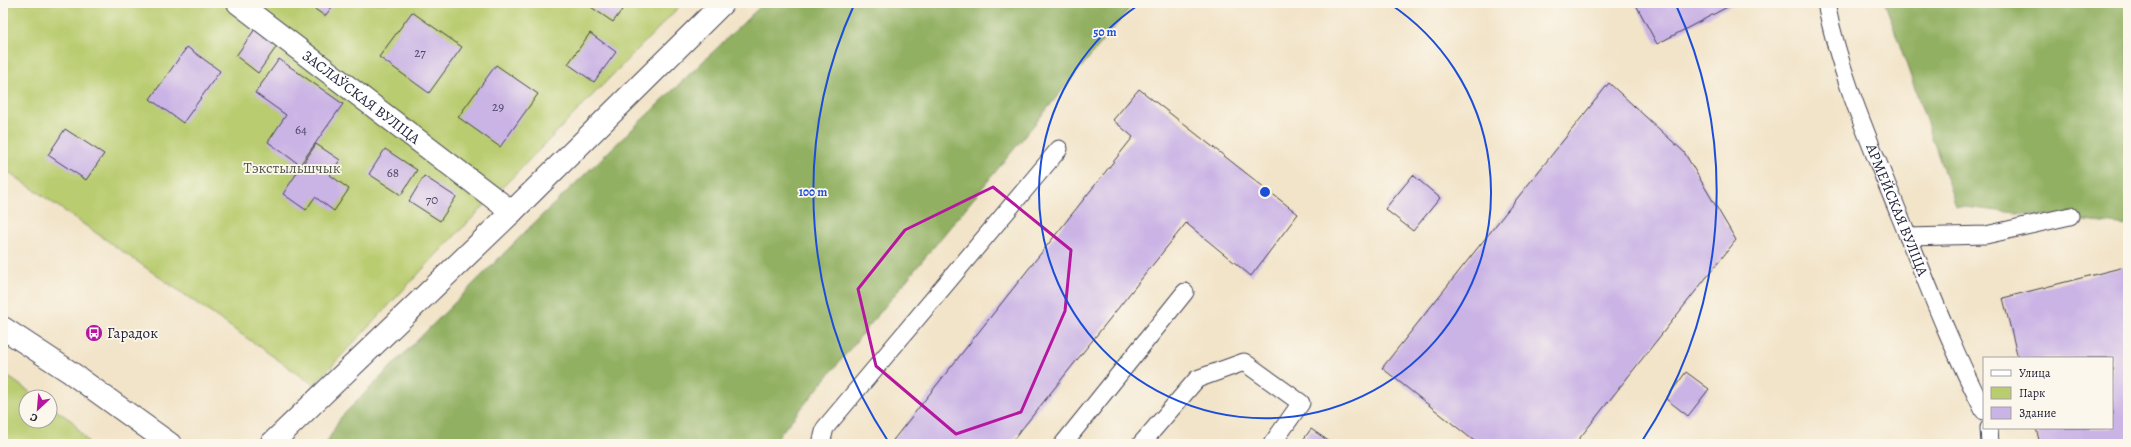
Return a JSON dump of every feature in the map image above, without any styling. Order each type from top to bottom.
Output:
[{"type":"street","name":"ЗАСЛАЎСКАЯ ВУЛІЦА","points":[[238,3],[512,212]]},
{"type":"street","points":[[271,444],[512,212],[723,3]]},
{"type":"street","points":[[3,328],[70,372],[170,444]]},
{"type":"lane","name":"АРМЕЙСКАЯ ВУЛІЦА","points":[[1826,3],[1830,24],[1856,110],[1960,365],[1983,409]]},
{"type":"lane","points":[[821,444],[825,428],[1060,149]]},
{"type":"lane","points":[[1908,236],[1986,235],[2070,216]]},
{"type":"lane","points":[[1063,444],[1184,292]]},
{"type":"lane","points":[[1141,444],[1196,379],[1244,362],[1301,403],[1272,444]]},
{"type":"lane","points":[[1989,429],[1990,444]]},
{"type":"highlighted area","points":[[993,187],[1071,250],[1065,311],[1021,412],[956,434],[876,366],[858,289],[905,230]]},
{"type":"green space","name":"Тэкстыльшчык","points":[[3,3],[683,3],[437,254],[314,385],[3,168]]},
{"type":"green space","points":[[764,3],[1134,3],[772,444],[326,444],[341,417],[533,224]]},
{"type":"green space","points":[[1885,3],[2128,3],[2128,226],[1956,206]]},
{"type":"green space","points":[[3,373],[26,389],[18,389],[18,429],[58,429],[58,411],[72,421],[89,444],[3,444]]},
{"type":"building","points":[[306,3],[335,3],[325,16]]},
{"type":"building","points":[[585,3],[627,3],[613,22]]},
{"type":"building","points":[[1635,3],[1735,3],[1657,44]]},
{"type":"building","points":[[412,12],[462,47],[429,93],[379,57]]},
{"type":"building","points":[[255,29],[277,46],[258,73],[236,56]]},
{"type":"building","points":[[590,33],[616,52],[594,82],[568,64]]},
{"type":"building","points":[[187,47],[220,71],[183,123],[150,99]]},
{"type":"building","points":[[279,59],[343,104],[300,165],[268,142],[286,115],[255,93]]},
{"type":"building","points":[[496,65],[538,94],[500,147],[458,117]]},
{"type":"building","points":[[1609,83],[1684,152],[1736,240],[1575,444],[1478,444],[1382,368]]},
{"type":"building","points":[[1139,89],[1298,214],[1251,276],[1186,223],[1010,444],[890,444],[1133,137],[1113,120]]},
{"type":"building","points":[[65,129],[104,154],[86,180],[48,155]]},
{"type":"building","points":[[316,144],[340,160],[330,175],[349,189],[334,211],[315,197],[306,210],[283,194]]},
{"type":"building","points":[[385,149],[417,170],[401,195],[369,174]]},
{"type":"building","points":[[1413,175],[1440,198],[1413,231],[1385,209]]},
{"type":"building","points":[[424,176],[456,197],[440,221],[409,201]]},
{"type":"building","points":[[2128,266],[2128,444],[2040,444],[2036,429],[2113,429],[2113,357],[2018,357],[2003,298]]},
{"type":"building","points":[[1686,372],[1709,389],[1688,416],[1666,399]]},
{"type":"building","points":[[1311,429],[1333,444],[1300,444]]},
{"type":"place","name":"Гарадок","points":[[94,333]]}]
